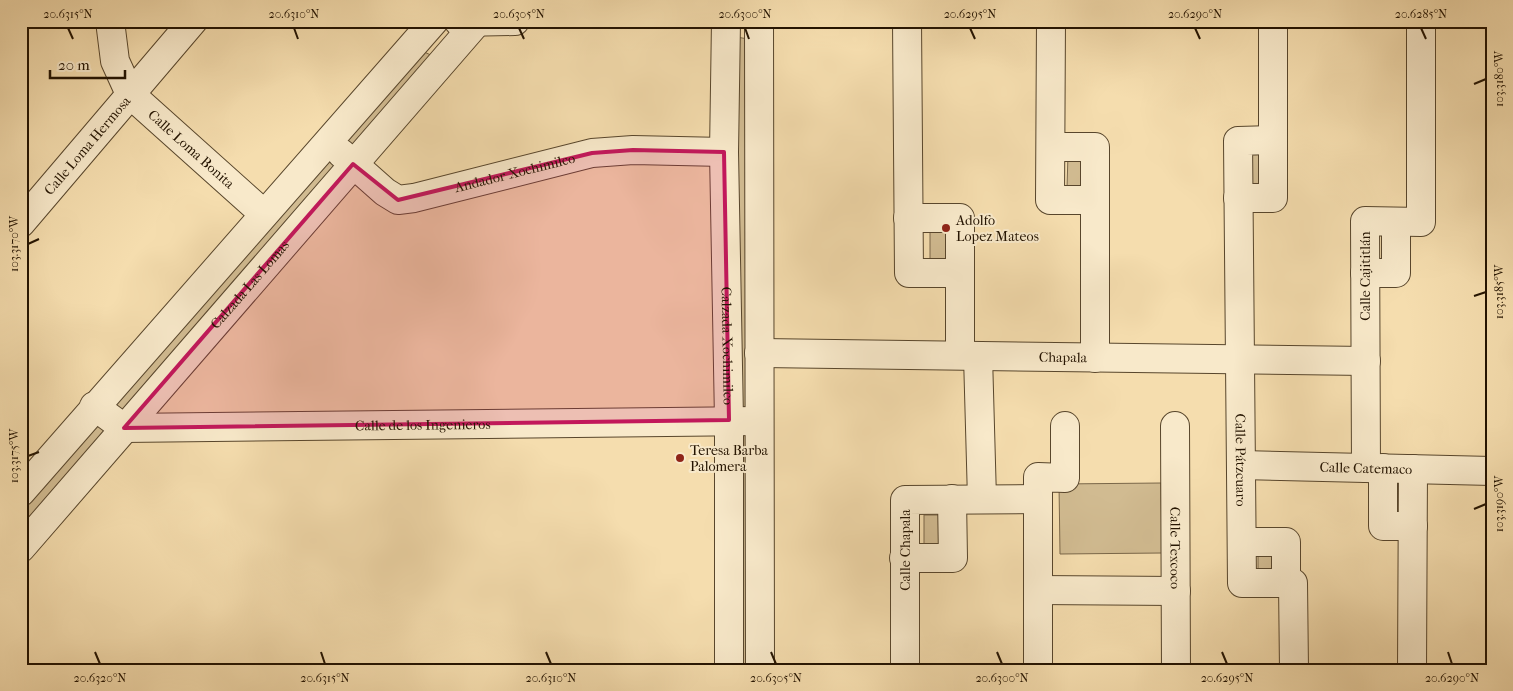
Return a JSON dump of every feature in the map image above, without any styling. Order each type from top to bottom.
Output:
[{"type":"street","name":"Calle Loma Bonita","points":[[110,21],[115,61],[130,94],[264,214]]},
{"type":"street","name":"Calle Loma Hermosa","points":[[21,222],[192,21]]},
{"type":"street","name":"Calzada Las Lomas","points":[[21,548],[478,21]]},
{"type":"street","points":[[21,492],[94,406],[433,22],[515,21]]},
{"type":"street","name":"Calzada Xochimilco","points":[[726,21],[724,152],[729,420],[729,670]]},
{"type":"street","points":[[759,21],[758,421],[760,670]]},
{"type":"street","points":[[907,21],[909,273],[960,273]]},
{"type":"street","points":[[1051,21],[1050,200],[1095,200]]},
{"type":"street","name":"Calle Pátzcuaro","points":[[1273,21],[1273,140],[1238,141],[1242,583],[1286,583]]},
{"type":"street","name":"Calle Cajititlán","points":[[1413,526],[1383,526],[1375,468],[1366,361],[1365,221],[1421,222],[1421,21]]},
{"type":"street","name":"Andador Xochimilco","points":[[328,141],[385,192],[398,200],[414,198],[592,153],[633,150],[724,152]]},
{"type":"street","points":[[1051,146],[1095,146],[1095,358]]},
{"type":"street","points":[[908,218],[960,218],[960,273],[982,498]]},
{"type":"street","name":"Chapala","points":[[759,353],[1366,361]]},
{"type":"street","points":[[94,406],[124,428]]},
{"type":"street","name":"Calle de los Ingenieros","points":[[124,428],[758,421]]},
{"type":"street","points":[[1038,670],[1038,478],[1065,478],[1065,426]]},
{"type":"street","name":"Calle Texcoco","points":[[1175,426],[1176,670]]},
{"type":"street","name":"Calle Catemaco","points":[[1241,466],[1492,471]]},
{"type":"street","points":[[1412,670],[1413,469]]},
{"type":"street","points":[[904,558],[953,558],[952,499]]},
{"type":"street","name":"Calle Chapala","points":[[905,670],[905,500],[1038,499]]},
{"type":"street","points":[[1242,542],[1286,542],[1286,583],[1293,583],[1294,670]]},
{"type":"street","points":[[1038,590],[1176,591]]},
{"type":"highlighted area","points":[[633,150],[724,152],[729,420],[124,428],[353,164],[398,200],[592,153]]},
{"type":"shaded area","points":[[725,35],[748,39],[751,670],[728,670]]},
{"type":"shaded area","points":[[420,50],[435,57],[353,164],[328,141]]},
{"type":"shaded area","points":[[321,148],[343,165],[124,428],[102,411]]},
{"type":"shaded area","points":[[1248,153],[1266,153],[1266,187],[1248,186]]},
{"type":"shaded area","points":[[1068,154],[1086,154],[1086,188],[1067,188]]},
{"type":"shaded area","points":[[930,229],[949,229],[949,263],[930,263]]},
{"type":"shaded area","points":[[86,416],[110,432],[21,538],[21,494]]},
{"type":"shaded area","points":[[1161,483],[1162,553],[1060,554],[1059,484]]},
{"type":"shaded area","points":[[924,515],[942,515],[942,549],[924,549]]},
{"type":"shaded area","points":[[1258,546],[1277,546],[1276,580],[1258,581]]},
{"type":"place","name":"Adolfo Lopez Mateos","points":[[946,228]]},
{"type":"place","name":"Teresa Barba Palomera","points":[[680,458]]}]
